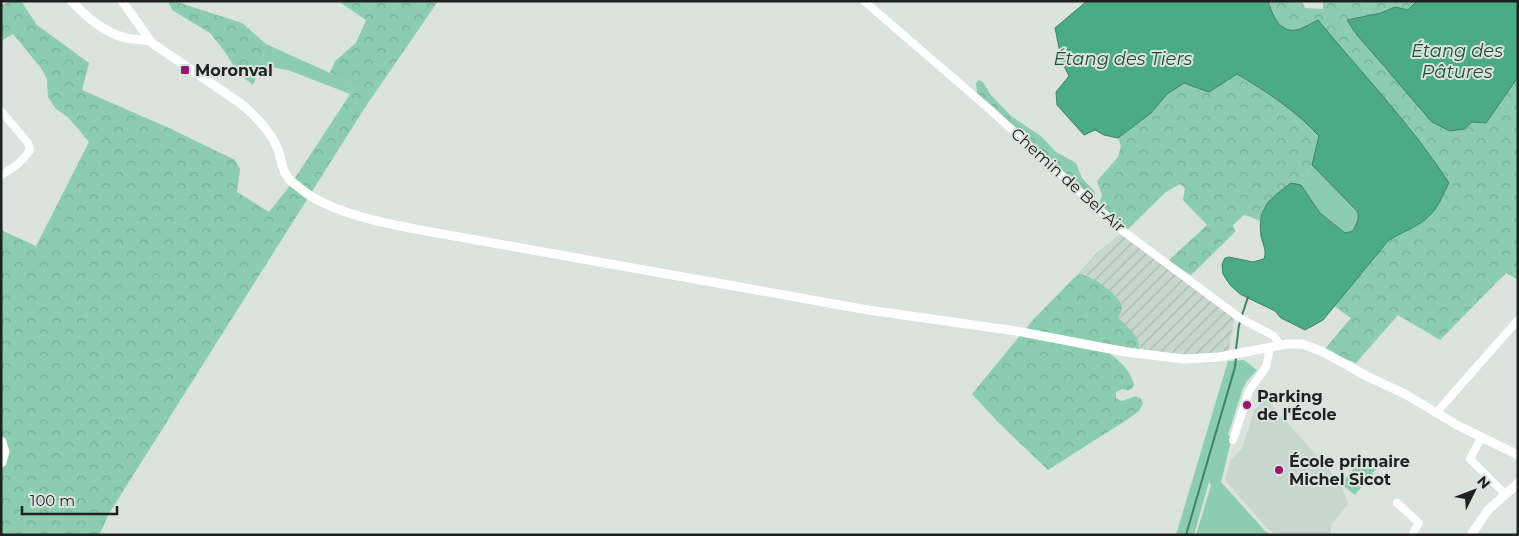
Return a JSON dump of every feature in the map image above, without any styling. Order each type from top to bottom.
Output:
[{"type":"main road","points":[[1,442],[4,452],[1,462]]},
{"type":"street","points":[[70,1],[96,25],[126,38],[150,41]]},
{"type":"street","points":[[122,1],[150,41],[240,103],[250,112],[275,142],[285,173],[289,179],[311,197],[334,207],[383,221],[446,234],[868,310],[1016,331],[1126,352],[1184,359],[1236,355],[1280,345],[1307,345],[1405,394],[1481,438],[1518,454]]},
{"type":"street","name":"Chemin de Bel-Air","points":[[864,1],[994,114],[1123,231],[1242,319],[1274,336],[1280,345]]},
{"type":"street","points":[[1,111],[28,143],[30,150],[23,161],[1,174]]},
{"type":"street","points":[[1436,413],[1518,320]]},
{"type":"street","points":[[1233,440],[1249,391],[1266,367],[1270,348]]},
{"type":"street","points":[[1481,438],[1470,460],[1505,494]]},
{"type":"street","points":[[1470,535],[1488,510],[1518,483]]},
{"type":"street","points":[[1397,503],[1419,523],[1412,535]]},
{"type":"shaded area","points":[[1121,233],[1235,317],[1228,353],[1203,356],[1139,349],[1140,346],[1128,328],[1118,318],[1122,309],[1119,300],[1108,289],[1089,276],[1084,274],[1074,278],[1097,253]]},
{"type":"shaded area","name":"École primaire Michel Sicot","points":[[1266,399],[1340,482],[1348,504],[1331,525],[1331,535],[1276,535],[1268,529],[1225,480],[1231,460],[1242,448],[1255,409]]},
{"type":"green space","points":[[11,1],[21,1],[37,25],[89,63],[82,90],[169,128],[235,160],[240,169],[237,192],[269,212],[289,187],[355,87],[330,73],[335,61],[356,43],[366,20],[338,1],[438,1],[364,109],[110,512],[99,535],[1,535],[1,230],[36,246],[89,142],[68,117],[56,109],[48,97],[47,79],[41,68],[13,34],[1,41],[1,6]]},
{"type":"green space","points":[[168,1],[174,1],[242,23],[266,44],[261,65],[253,85],[239,74],[210,33],[172,10]]},
{"type":"green space","points":[[1268,1],[1302,1],[1305,8],[1323,9],[1323,1],[1417,1],[1408,10],[1395,7],[1381,13],[1348,20],[1357,35],[1386,70],[1464,129],[1472,122],[1486,123],[1518,77],[1518,280],[1506,273],[1440,340],[1398,315],[1356,363],[1323,351],[1351,318],[1334,306],[1388,241],[1416,226],[1449,183],[1419,140],[1318,21],[1299,29],[1285,29],[1277,22]]},
{"type":"green space","points":[[266,44],[330,73],[355,87],[350,94],[288,70],[261,65]]},
{"type":"green space","points":[[1237,74],[1280,102],[1301,118],[1319,136],[1312,165],[1301,185],[1291,183],[1263,208],[1260,221],[1244,215],[1233,225],[1235,232],[1191,275],[1168,261],[1207,225],[1183,200],[1185,188],[1180,184],[1166,192],[1128,229],[1099,204],[1102,195],[1097,181],[1118,157],[1121,146],[1118,138],[1151,113],[1167,94],[1184,83],[1209,92]]},
{"type":"green space","points":[[979,80],[983,82],[990,94],[1011,116],[1042,137],[1056,152],[1076,163],[1082,178],[1095,192],[1095,198],[1091,198],[984,101],[977,93],[976,83]]},
{"type":"green space","points":[[1312,165],[1358,212],[1358,220],[1353,231],[1345,233],[1320,213],[1301,185]]},
{"type":"green space","points":[[1080,274],[1105,286],[1120,302],[1122,308],[1118,318],[1135,336],[1139,349],[1094,342],[1118,360],[1132,378],[1133,387],[1129,390],[1122,389],[1116,392],[1116,398],[1122,401],[1136,396],[1141,399],[1143,404],[1139,411],[1128,419],[1048,470],[972,394],[1032,321]]},
{"type":"green space","points":[[1244,360],[1257,370],[1243,388],[1228,435],[1232,437],[1221,482],[1265,531],[1271,535],[1196,535],[1211,485],[1209,482],[1194,535],[1176,535],[1228,361]]},
{"type":"green space","points":[[1363,457],[1377,468],[1355,495],[1341,484]]},
{"type":"water","name":"Étang des Tiers","points":[[1087,1],[1268,1],[1274,17],[1285,29],[1299,29],[1318,20],[1419,140],[1449,183],[1439,203],[1434,211],[1422,222],[1388,241],[1323,320],[1305,330],[1281,318],[1275,311],[1240,294],[1230,285],[1223,274],[1222,264],[1225,258],[1229,257],[1253,262],[1264,259],[1265,250],[1260,226],[1263,211],[1271,199],[1291,183],[1301,185],[1320,213],[1345,233],[1353,231],[1358,220],[1358,212],[1312,165],[1319,136],[1301,118],[1280,102],[1237,74],[1209,92],[1184,83],[1167,94],[1151,113],[1118,138],[1104,135],[1095,130],[1084,135],[1057,105],[1056,92],[1069,76],[1062,62],[1055,28]]},
{"type":"water","name":"Étang des Pâtures","points":[[1417,1],[1518,1],[1518,77],[1486,123],[1472,122],[1464,129],[1450,131],[1432,122],[1357,35],[1347,20],[1381,13],[1395,7],[1408,10]]},
{"type":"waterway","points":[[1242,315],[1248,297]]},
{"type":"waterway","points":[[1236,349],[1241,320]]},
{"type":"waterway","points":[[1186,535],[1235,367],[1236,357]]},
{"type":"place","name":"Moronval","points":[[185,70]]},
{"type":"place","name":"Parking de l'École","points":[[1247,405]]},
{"type":"place","name":"École primaire Michel Sicot","points":[[1279,470]]}]
